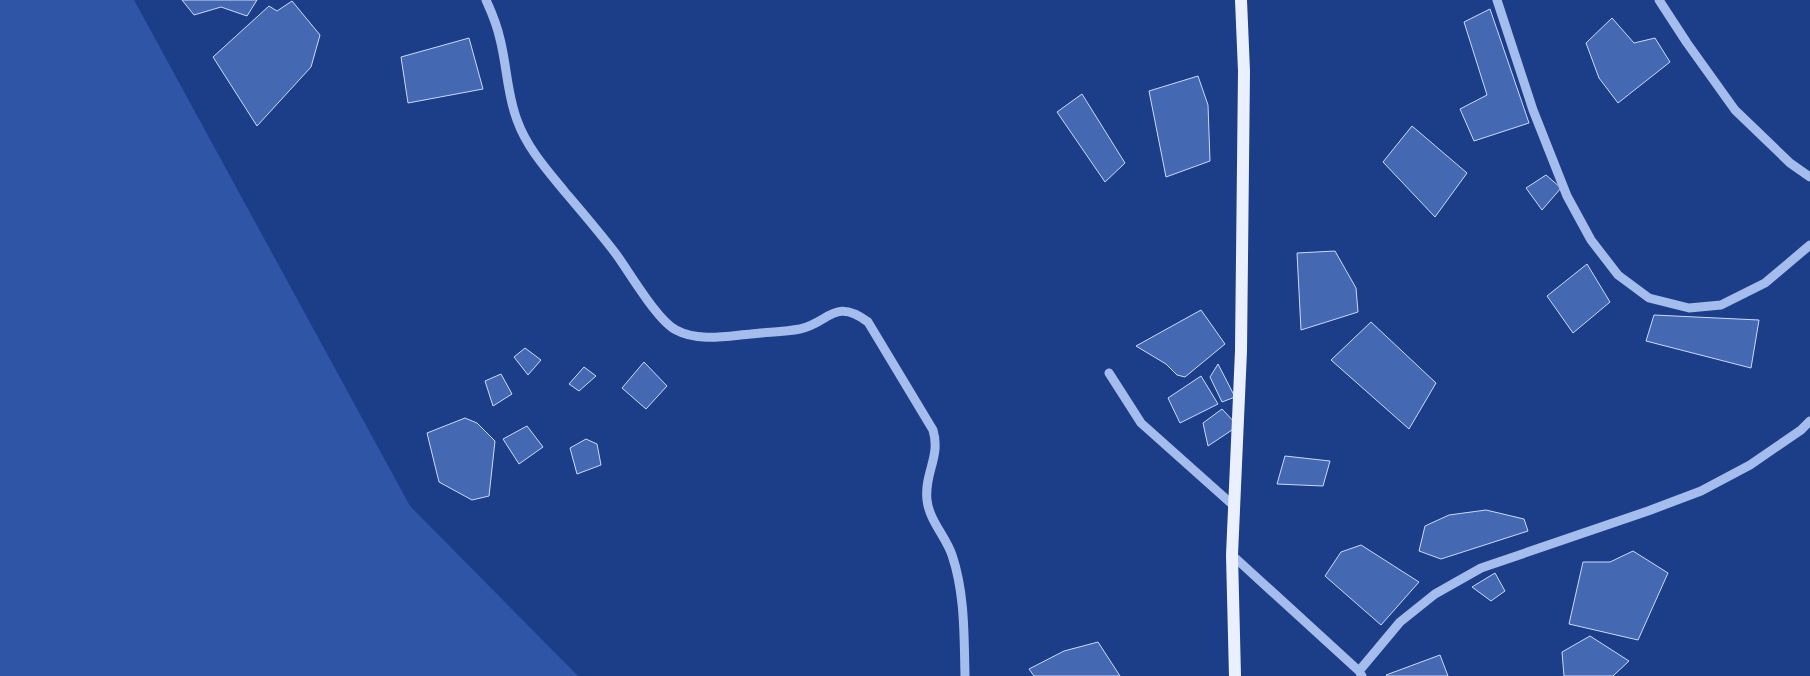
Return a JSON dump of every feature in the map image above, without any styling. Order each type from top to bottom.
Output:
[{"type":"main road","points":[[1235,676],[1232,554],[1241,351],[1244,71],[1241,0]]},
{"type":"street","points":[[486,0],[495,20],[500,39],[512,108],[525,138],[545,168],[626,266],[662,319],[674,329],[684,334],[708,337],[792,330],[809,326],[836,312],[859,315],[868,322],[933,430],[936,439],[935,457],[931,464],[926,487],[927,502],[930,512],[952,554],[959,578],[965,676]]},
{"type":"street","points":[[1497,0],[1533,110],[1567,196],[1591,240],[1618,275],[1648,298],[1689,308],[1721,305],[1765,282],[1810,245]]},
{"type":"street","points":[[1659,0],[1735,110],[1790,162],[1810,177]]},
{"type":"street","points":[[1110,373],[1141,423],[1234,506]]},
{"type":"street","points":[[1232,554],[1361,674],[1400,622],[1435,594],[1481,568],[1648,512],[1701,491],[1750,465],[1801,430],[1810,421]]},
{"type":"shaded area","points":[[0,0],[134,0],[410,506],[578,676],[0,676]]},
{"type":"building","points":[[182,0],[257,0],[247,16],[221,7],[194,15]]},
{"type":"building","points":[[292,1],[320,35],[311,67],[257,126],[213,57],[269,6],[277,11]]},
{"type":"building","points":[[1490,9],[1529,123],[1474,141],[1460,109],[1487,95],[1464,22]]},
{"type":"building","points":[[1612,18],[1634,43],[1655,38],[1670,62],[1618,103],[1599,78],[1586,43]]},
{"type":"building","points":[[469,38],[483,89],[408,103],[401,57]]},
{"type":"building","points":[[1198,76],[1208,105],[1210,161],[1166,177],[1149,91]]},
{"type":"building","points":[[1082,94],[1125,163],[1105,182],[1057,112]]},
{"type":"building","points":[[1412,126],[1467,173],[1435,217],[1383,162]]},
{"type":"building","points":[[1546,175],[1561,188],[1542,210],[1526,188]]},
{"type":"building","points":[[1335,251],[1356,288],[1358,312],[1301,330],[1297,253]]},
{"type":"building","points":[[1587,264],[1610,302],[1573,333],[1547,296]]},
{"type":"building","points":[[1201,310],[1225,344],[1185,377],[1177,375],[1166,364],[1136,346]]},
{"type":"building","points":[[1654,315],[1759,320],[1751,368],[1646,341]]},
{"type":"building","points":[[1371,322],[1436,383],[1409,429],[1331,360]]},
{"type":"building","points":[[525,348],[541,360],[528,375],[514,357]]},
{"type":"building","points":[[644,362],[667,386],[646,409],[622,388]]},
{"type":"building","points":[[1218,364],[1235,397],[1222,402],[1210,377]]},
{"type":"building","points":[[584,367],[596,376],[579,391],[569,384]]},
{"type":"building","points":[[501,374],[512,394],[493,406],[485,381]]},
{"type":"building","points":[[1201,376],[1218,404],[1180,423],[1168,398]]},
{"type":"building","points":[[1222,409],[1238,426],[1208,446],[1203,423]]},
{"type":"building","points":[[465,418],[477,423],[495,441],[489,496],[472,500],[439,482],[427,433]]},
{"type":"building","points":[[527,426],[543,447],[519,464],[503,439]]},
{"type":"building","points":[[586,439],[597,444],[601,465],[577,474],[570,448]]},
{"type":"building","points":[[1285,456],[1330,461],[1323,486],[1277,484]]},
{"type":"building","points":[[1486,510],[1524,519],[1528,531],[1441,559],[1419,551],[1425,526],[1449,515]]},
{"type":"building","points":[[1361,545],[1419,582],[1381,625],[1325,576],[1341,552]]},
{"type":"building","points":[[1633,551],[1668,573],[1638,640],[1569,624],[1583,562],[1610,562]]},
{"type":"building","points":[[1495,573],[1505,591],[1491,601],[1472,587]]},
{"type":"building","points":[[1590,636],[1629,661],[1613,676],[1564,676],[1562,652]]},
{"type":"building","points":[[1098,642],[1120,676],[1034,676],[1029,669],[1064,651]]},
{"type":"building","points":[[1440,655],[1448,676],[1386,675]]}]
